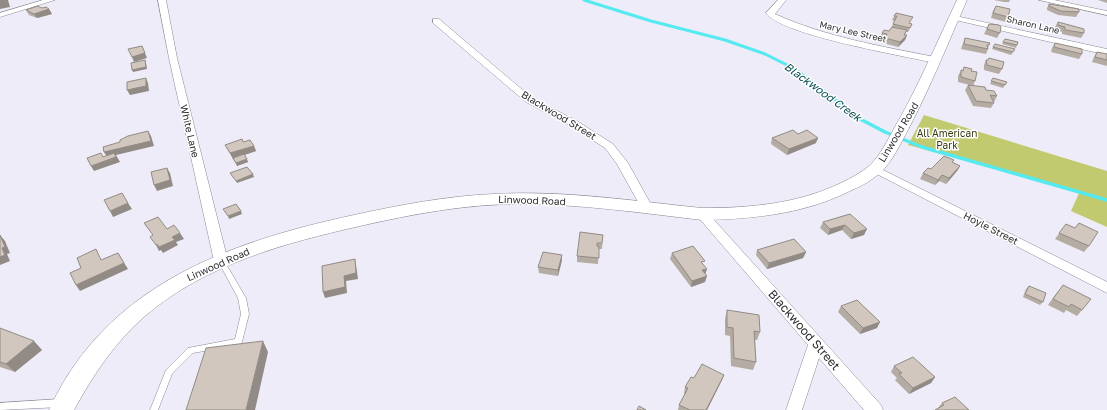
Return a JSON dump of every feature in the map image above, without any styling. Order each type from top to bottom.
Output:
[{"type":"main road","name":"Linwood Road","points":[[63,407],[84,369],[101,346],[120,326],[154,298],[184,279],[222,261],[260,246],[334,225],[439,204],[495,199],[537,199],[702,214],[764,212],[808,203],[844,188],[875,169],[891,146],[912,111],[962,0]]},
{"type":"street","points":[[0,15],[51,0]]},
{"type":"street","name":"White Lane","points":[[162,0],[177,72],[222,261]]},
{"type":"street","name":"Mary Lee Street","points":[[782,0],[770,13],[772,16],[819,35],[935,60]]},
{"type":"street","points":[[1043,0],[1107,13]]},
{"type":"street","name":"Sharon Lane","points":[[954,17],[1107,52]]},
{"type":"street","name":"Blackwood Street","points":[[436,21],[529,100],[573,123],[609,146],[622,163],[647,208]]},
{"type":"street","name":"Hoyle Street","points":[[875,169],[1107,288]]},
{"type":"street","name":"Blackwood Street","points":[[702,214],[816,345],[875,410]]},
{"type":"street","points":[[794,410],[816,345]]},
{"type":"lane","points":[[154,410],[169,372],[191,350],[238,342],[245,314],[242,298],[222,261]]},
{"type":"lane","points":[[0,406],[63,407]]},
{"type":"green space","name":"All American Park","points":[[924,115],[1107,171],[1107,227],[1071,211],[1080,191],[908,145]]},
{"type":"building","points":[[1049,4],[1079,9],[1079,12],[1061,11],[1049,6]]},
{"type":"building","points":[[38,6],[49,9],[34,14],[26,10]]},
{"type":"building","points":[[996,6],[1010,9],[1008,17],[993,13]]},
{"type":"building","points":[[896,13],[913,17],[909,23],[912,24],[910,28],[893,24],[897,16],[894,16]]},
{"type":"building","points":[[1058,22],[1084,29],[1084,33],[1065,30],[1065,27],[1058,25]]},
{"type":"building","points":[[989,24],[999,25],[1001,27],[1000,33],[987,29]]},
{"type":"building","points":[[892,27],[907,30],[904,35],[907,35],[900,42],[885,38],[887,34],[882,33],[884,30],[889,31]]},
{"type":"building","points":[[965,38],[990,43],[987,45],[988,49],[964,44]]},
{"type":"building","points":[[1005,39],[1018,42],[1017,45],[1003,42]]},
{"type":"building","points":[[1055,43],[1082,49],[1082,54],[1054,47]]},
{"type":"building","points":[[995,44],[1015,49],[1013,52],[993,47]]},
{"type":"building","points":[[142,46],[145,53],[132,57],[128,49]]},
{"type":"building","points":[[1097,52],[1107,54],[1107,60],[1095,57]]},
{"type":"building","points":[[989,58],[1004,62],[1002,69],[987,65],[986,60]]},
{"type":"building","points":[[145,60],[146,67],[132,70],[131,63]]},
{"type":"building","points":[[964,67],[972,69],[971,71],[977,72],[975,81],[961,77],[961,70],[963,71]]},
{"type":"building","points":[[146,78],[146,86],[127,90],[127,82]]},
{"type":"building","points":[[993,78],[1007,82],[1005,85],[991,81]]},
{"type":"building","points":[[968,85],[985,87],[986,90],[994,91],[997,96],[990,95],[994,103],[976,101]]},
{"type":"building","points":[[793,130],[798,134],[807,130],[818,138],[789,149],[772,138]]},
{"type":"building","points":[[148,131],[151,141],[104,152],[103,147],[120,142],[120,140],[128,136]]},
{"type":"building","points":[[242,139],[243,142],[250,140],[254,146],[230,153],[225,145]]},
{"type":"building","points":[[101,153],[103,157],[114,153],[116,157],[91,166],[87,158]]},
{"type":"building","points":[[244,154],[247,159],[236,163],[233,158]]},
{"type":"building","points":[[944,156],[954,160],[952,162],[960,166],[949,178],[942,175],[938,180],[923,173],[928,168],[931,169]]},
{"type":"building","points":[[247,167],[253,174],[236,181],[230,173]]},
{"type":"building","points":[[167,168],[170,180],[154,185],[151,172]]},
{"type":"building","points":[[122,193],[128,203],[110,211],[104,200]]},
{"type":"building","points":[[236,204],[241,211],[228,216],[223,209]]},
{"type":"building","points":[[850,214],[867,229],[854,233],[845,225],[830,229],[823,222]]},
{"type":"building","points":[[158,217],[167,229],[174,225],[180,233],[172,237],[175,240],[159,247],[150,237],[153,235],[144,223]]},
{"type":"building","points":[[1079,223],[1098,232],[1089,246],[1059,233],[1066,224],[1075,228]]},
{"type":"building","points":[[580,232],[603,235],[602,243],[597,243],[597,246],[599,247],[599,258],[577,256]]},
{"type":"building","points":[[0,235],[5,247],[2,248],[5,255],[0,257]]},
{"type":"building","points":[[794,239],[806,252],[769,263],[757,250]]},
{"type":"building","points":[[693,246],[705,261],[701,262],[707,269],[702,270],[707,276],[692,281],[672,253]]},
{"type":"building","points":[[96,249],[101,260],[118,253],[124,263],[76,285],[70,273],[81,268],[77,258]]},
{"type":"building","points":[[543,252],[562,255],[558,270],[538,267]]},
{"type":"building","points":[[355,259],[356,273],[344,276],[345,287],[323,292],[322,266]]},
{"type":"building","points":[[1063,285],[1091,299],[1082,310],[1071,304],[1069,307],[1053,299]]},
{"type":"building","points":[[1029,286],[1046,293],[1043,302],[1025,294]]},
{"type":"building","points":[[857,300],[880,322],[863,328],[841,306]]},
{"type":"building","points":[[727,310],[759,315],[760,332],[754,331],[756,362],[734,358],[733,328],[727,327]]},
{"type":"building","points":[[0,328],[34,341],[6,364],[0,362]]},
{"type":"building","points":[[263,341],[246,410],[186,410],[206,348]]},
{"type":"building","points":[[913,357],[935,377],[913,388],[899,374],[902,373],[894,366]]},
{"type":"building","points":[[702,364],[724,375],[706,410],[690,410],[679,405],[688,388],[685,387],[691,377],[694,378]]},
{"type":"building","points":[[955,397],[969,410],[935,410],[944,405],[942,403]]},
{"type":"building","points":[[639,406],[646,410],[637,410]]},
{"type":"waterway","name":"Blackwood Creek","points":[[584,0],[651,21],[725,40],[765,54],[795,69],[838,102]]},
{"type":"waterway","name":"Blackwood Creek","points":[[837,101],[862,120],[885,132],[922,147],[1107,200]]}]
